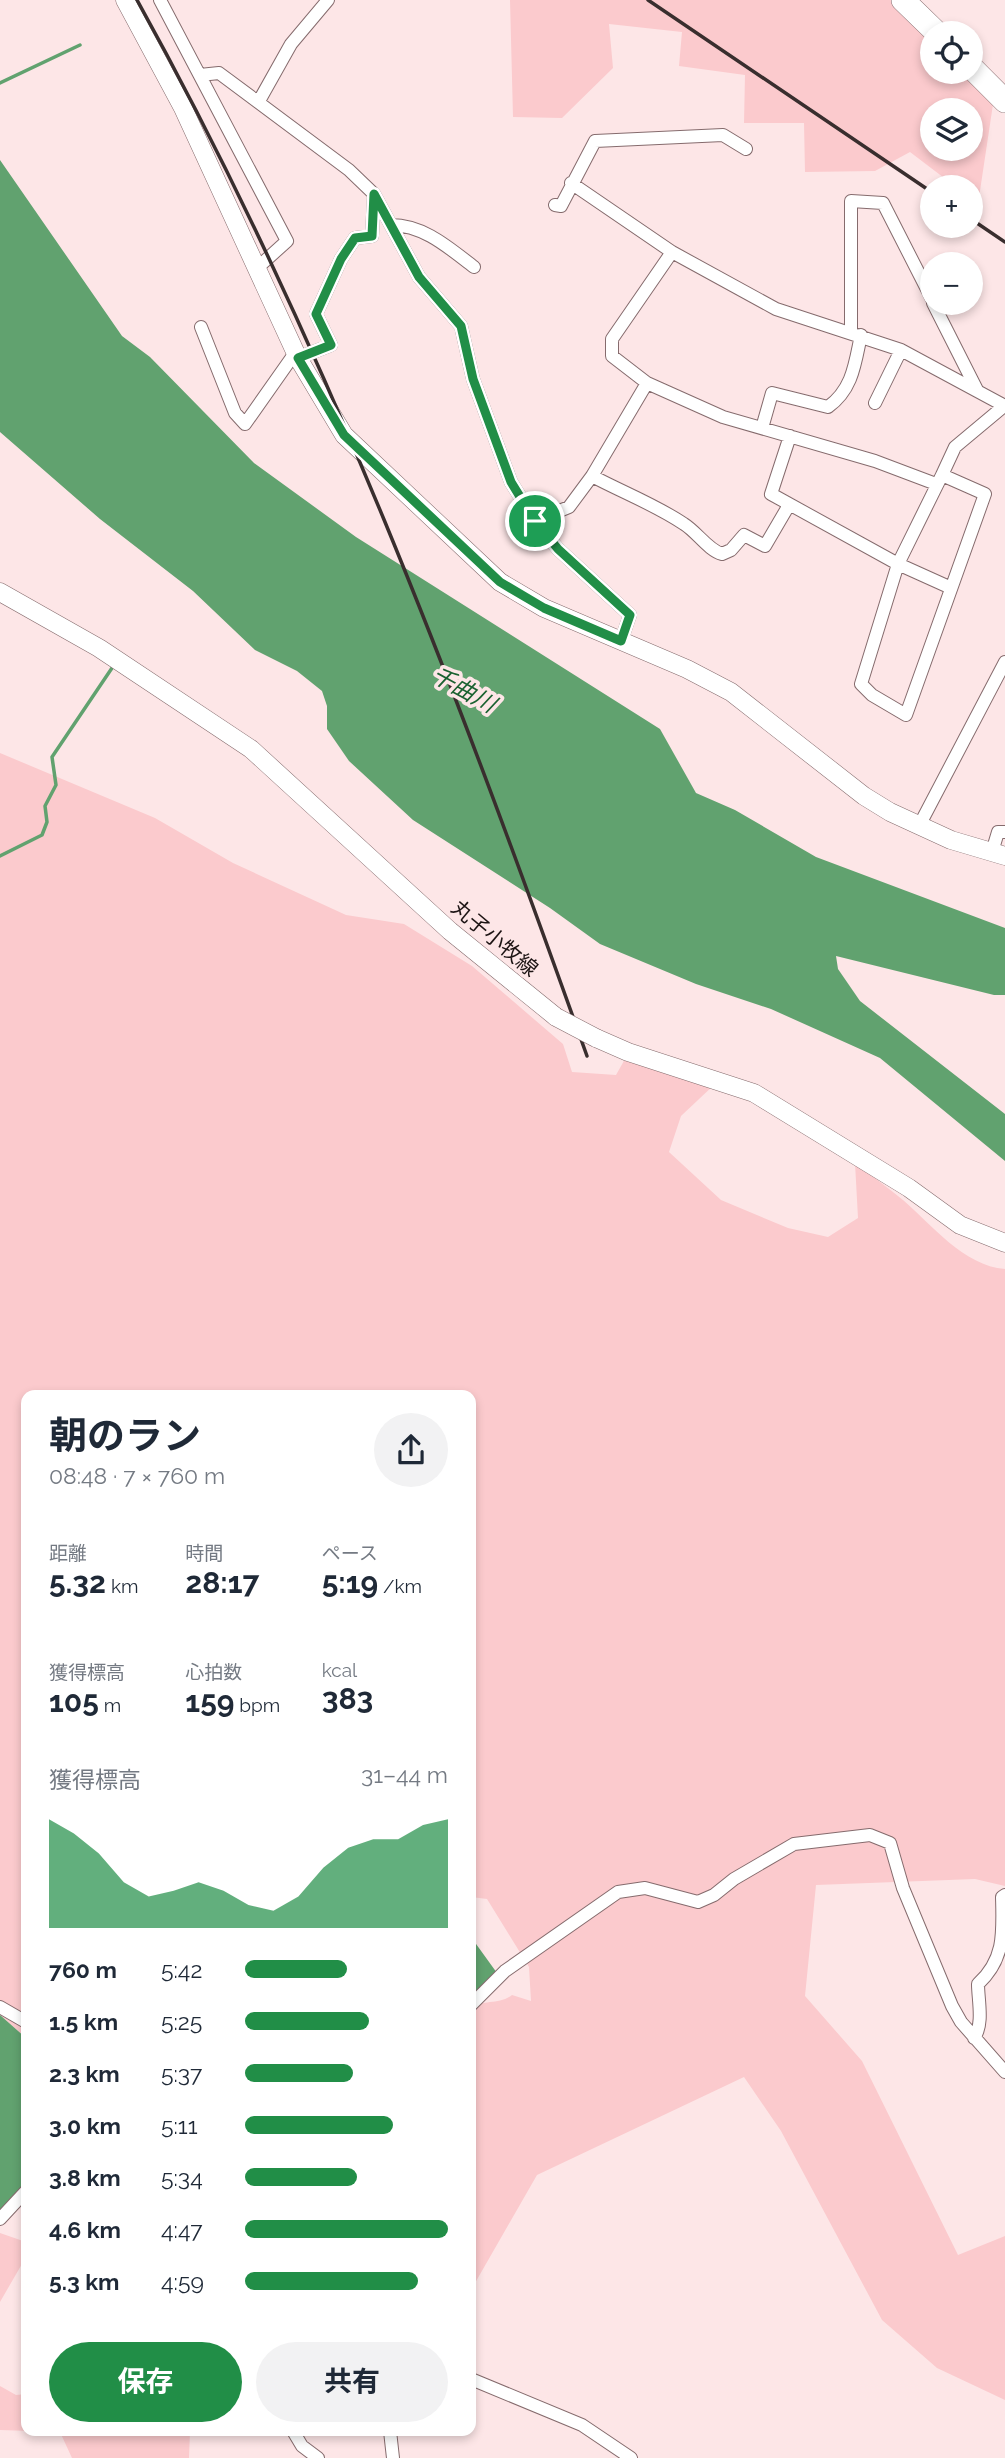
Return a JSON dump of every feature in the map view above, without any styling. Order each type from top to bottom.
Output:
[{"type":"highway","points":[[903,0],[925,21]]},
{"type":"highway","points":[[983,79],[1005,101]]},
{"type":"street","points":[[125,0],[183,108],[297,356],[344,435],[500,582],[544,608],[687,669],[731,692],[864,796],[919,826],[998,854],[998,832],[1005,832]]},
{"type":"street","points":[[259,101],[291,44],[328,0]]},
{"type":"street","points":[[164,2],[287,241],[256,269]]},
{"type":"street","points":[[200,75],[219,73],[349,170],[374,194],[419,277],[461,326],[473,379],[511,482],[535,521],[558,549],[630,615],[621,641]]},
{"type":"street","points":[[555,205],[561,206],[595,141],[723,135],[746,149]]},
{"type":"street","points":[[571,183],[672,252],[776,309],[901,349],[1004,406],[955,447],[939,480],[898,564],[861,684],[872,695],[906,715],[949,587],[985,494],[939,480],[790,436],[723,417],[647,383],[612,356],[612,339],[672,252]]},
{"type":"street","points":[[201,327],[235,413],[245,424],[297,356],[331,345],[316,314],[341,259],[355,238],[372,236],[374,194]]},
{"type":"street","points":[[762,428],[772,393],[828,407],[840,398],[853,377],[856,333],[851,201],[883,203],[920,276]]},
{"type":"street","points":[[391,225],[406,225],[436,239],[474,267]]},
{"type":"street","points":[[940,315],[978,390]]},
{"type":"street","points":[[875,403],[901,349]]},
{"type":"street","points":[[535,521],[569,507],[592,476],[647,383]]},
{"type":"street","points":[[790,436],[771,494],[898,564],[949,587]]},
{"type":"street","points":[[592,476],[681,522],[704,538],[714,551],[722,554],[731,550],[744,534],[765,546],[789,505]]},
{"type":"street","name":"丸子小牧線","points":[[0,592],[99,648],[251,749],[450,931],[556,1017],[628,1052],[733,1083],[765,1098],[909,1188],[960,1225],[1005,1243]]},
{"type":"street","points":[[919,826],[1005,662]]},
{"type":"street","points":[[476,2000],[505,1971],[618,1892],[645,1888],[698,1902],[794,1844],[870,1835],[890,1843],[929,1956],[952,2006],[974,2038],[1005,2072]]},
{"type":"street","points":[[974,2038],[979,2013],[978,1984],[1000,1962],[1003,1950],[1002,1896],[1005,1895]]},
{"type":"street","points":[[0,2007],[21,2019]]},
{"type":"street","points":[[0,2219],[21,2196]]},
{"type":"street","points":[[476,2381],[582,2425],[631,2458]]},
{"type":"street","points":[[296,2436],[302,2446],[318,2458]]},
{"type":"street","points":[[391,2436],[393,2458]]},
{"type":"shaded area","points":[[510,0],[904,0],[922,21],[920,21],[920,84],[983,84],[983,82],[995,91],[982,175],[940,175],[922,161],[983,161],[983,98],[920,98],[920,160],[910,152],[875,171],[805,172],[804,123],[744,123],[745,75],[679,66],[682,32],[609,24],[613,68],[562,118],[513,117]]},
{"type":"shaded area","points":[[0,753],[155,818],[233,863],[346,915],[404,924],[472,966],[563,1044],[572,1072],[616,1075],[625,1059],[715,1084],[681,1116],[669,1152],[721,1200],[788,1228],[828,1237],[858,1218],[855,1163],[903,1200],[962,1252],[990,1266],[1005,1269],[1005,1886],[975,1879],[816,1885],[805,1996],[862,2061],[958,2255],[1005,2236],[1005,2400],[937,2368],[882,2320],[781,2131],[744,2077],[537,2175],[476,2281],[476,2005],[502,2000],[512,1995],[531,2001],[529,1967],[487,1899],[476,1898],[476,1390],[21,1390],[21,2034],[0,2015]]},
{"type":"shaded area","points":[[0,2233],[21,2240],[21,2266],[0,2302]]},
{"type":"shaded area","points":[[0,2386],[16,2395],[21,2394],[21,2431],[0,2430]]},
{"type":"shaded area","points":[[62,2436],[190,2436],[189,2458],[72,2458]]},
{"type":"water","name":"千曲川","points":[[0,160],[122,336],[150,357],[254,463],[356,537],[660,729],[696,793],[735,810],[816,857],[1005,928],[1005,995],[994,995],[836,956],[838,969],[860,1001],[1005,1114],[1005,1161],[880,1058],[771,1009],[696,984],[600,944],[550,908],[413,820],[349,761],[327,729],[327,706],[322,691],[297,671],[255,650],[193,591],[100,519],[0,432]]},
{"type":"water","points":[[476,1944],[497,1973],[476,1996]]},
{"type":"water","points":[[0,2015],[21,2034],[21,2187],[11,2202],[0,2211]]},
{"type":"waterway","points":[[0,83],[80,45]]},
{"type":"waterway","points":[[0,856],[42,835],[47,822],[45,806],[56,785],[52,757],[114,665]]},
{"type":"railway","points":[[137,0],[205,127],[328,387],[384,519],[489,786],[587,1056]]},
{"type":"railway","points":[[648,0],[920,184]]},
{"type":"railway","points":[[983,227],[1005,242]]},
{"type":"route","points":[[374,194],[419,277],[461,326],[473,379],[495,441],[511,482],[535,521],[558,549],[630,615],[621,641],[544,608],[500,582],[428,511],[344,435],[298,358],[331,345],[316,314],[341,259],[355,238],[372,236],[374,194]]}]
